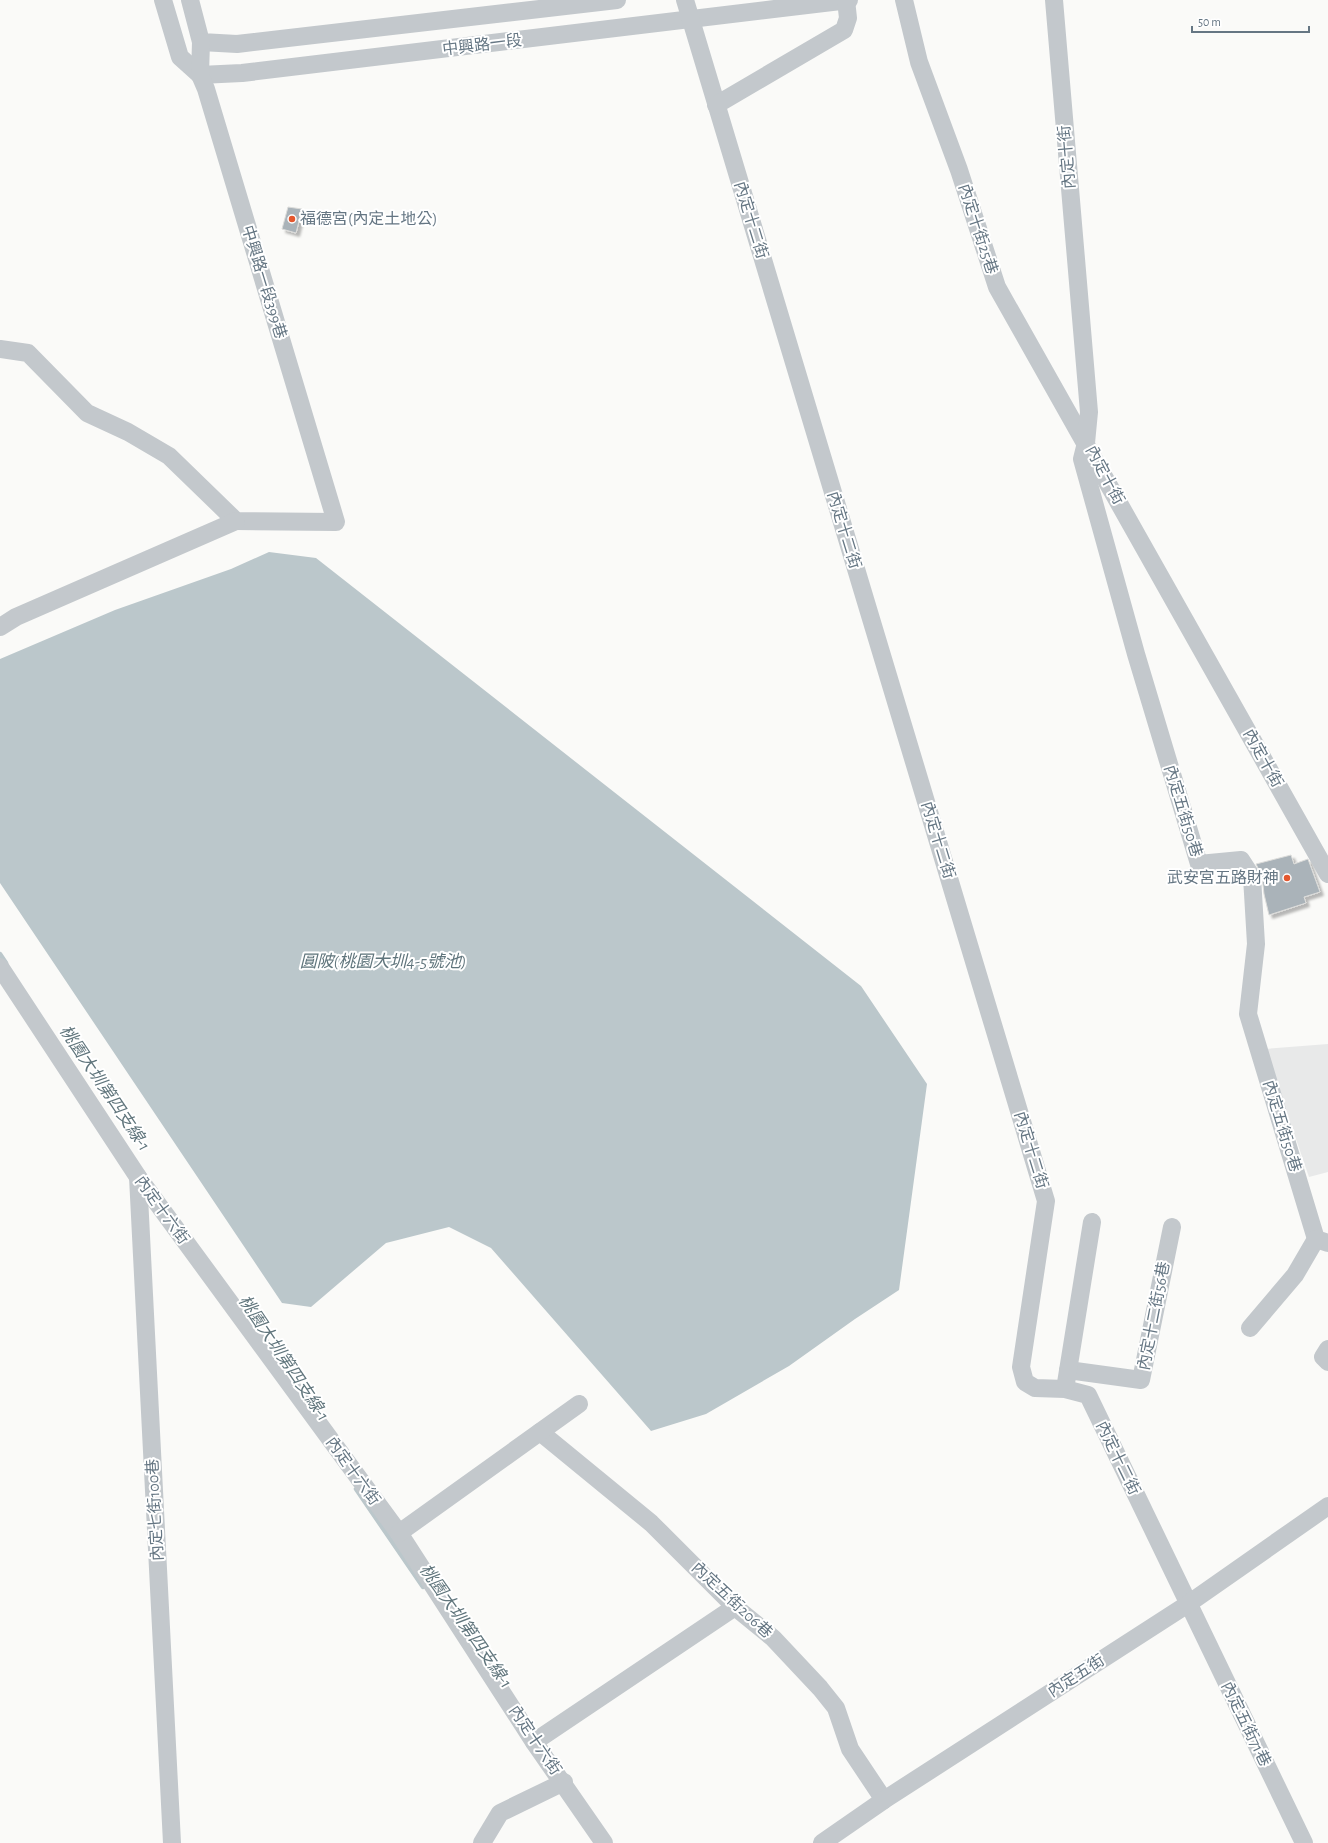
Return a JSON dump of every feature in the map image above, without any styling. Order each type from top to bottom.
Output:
[{"type":"street","points":[[162,0],[180,57],[200,75]]},
{"type":"street","points":[[190,0],[201,42]]},
{"type":"street","name":"中興路一段","points":[[201,42],[250,43],[617,0]]},
{"type":"street","name":"內定十二街","points":[[685,0],[1046,1201],[1021,1367],[1025,1382],[1035,1388],[1065,1389],[1088,1395],[1188,1604]]},
{"type":"street","points":[[716,105],[844,30],[848,18],[846,0]]},
{"type":"street","name":"中興路一段","points":[[200,75],[242,73],[849,0]]},
{"type":"street","name":"內定十街25巷","points":[[904,0],[919,62],[959,170],[997,287],[1086,443]]},
{"type":"street","name":"內定十街","points":[[1054,0],[1089,412],[1086,443],[1328,874]]},
{"type":"street","points":[[568,6],[571,34]]},
{"type":"street","name":"中興路一段399巷","points":[[201,42],[200,75],[206,89],[336,522],[236,522]]},
{"type":"street","points":[[0,350],[28,353],[87,413],[128,432],[169,456],[236,522],[16,617],[0,627]]},
{"type":"street","name":"內定五街50巷","points":[[1086,443],[1082,459],[1136,654],[1199,864],[1241,860],[1252,877],[1256,944],[1248,1014],[1322,1241]]},
{"type":"street","name":"內定十六街","points":[[0,967],[138,1177],[399,1533],[534,1742],[564,1782],[604,1843]]},
{"type":"street","name":"內定七街100巷","points":[[138,1177],[172,1843]]},
{"type":"street","points":[[1065,1389],[1092,1222]]},
{"type":"street","name":"內定十二街56巷","points":[[1068,1370],[1141,1380],[1172,1227]]},
{"type":"street","points":[[1250,1328],[1322,1241]]},
{"type":"street","points":[[1328,1349],[1323,1357],[1328,1362]]},
{"type":"street","points":[[399,1533],[579,1404]]},
{"type":"street","name":"內定五街206巷","points":[[540,1432],[651,1523],[735,1607],[773,1638],[820,1688],[836,1708],[850,1749],[884,1800]]},
{"type":"street","name":"內定五街","points":[[822,1843],[884,1800],[1188,1604],[1328,1506]]},
{"type":"street","name":"內定五街71巷","points":[[1188,1604],[1304,1843]]},
{"type":"street","points":[[534,1742],[735,1607]]},
{"type":"street","points":[[483,1842],[500,1812],[564,1782]]},
{"type":"shaded area","points":[[1328,1044],[1328,1172],[1309,1177],[1265,1049]]},
{"type":"water","name":"圓陂(桃園大圳4-5號池)","points":[[269,552],[316,558],[861,986],[927,1084],[899,1290],[789,1366],[706,1414],[651,1431],[491,1248],[449,1227],[386,1243],[311,1307],[282,1303],[0,883],[0,659],[115,610],[231,569]]},
{"type":"building","name":"福德宮(內定土地公)","points":[[288,207],[302,209],[296,233],[282,229]]},
{"type":"building","name":"武安宮五路財神","points":[[1291,855],[1294,864],[1308,859],[1320,892],[1304,897],[1306,903],[1269,915],[1264,894],[1262,876],[1256,864]]},
{"type":"waterway","name":"桃園大圳第四支線-1","points":[[0,954],[6,963]]},
{"type":"waterway","name":"桃園大圳第四支線-1","points":[[356,1489],[423,1587]]},
{"type":"place","name":"福德宮(內定土地公)","points":[[292,219]]},
{"type":"place","name":"武安宮五路財神","points":[[1287,878]]}]
